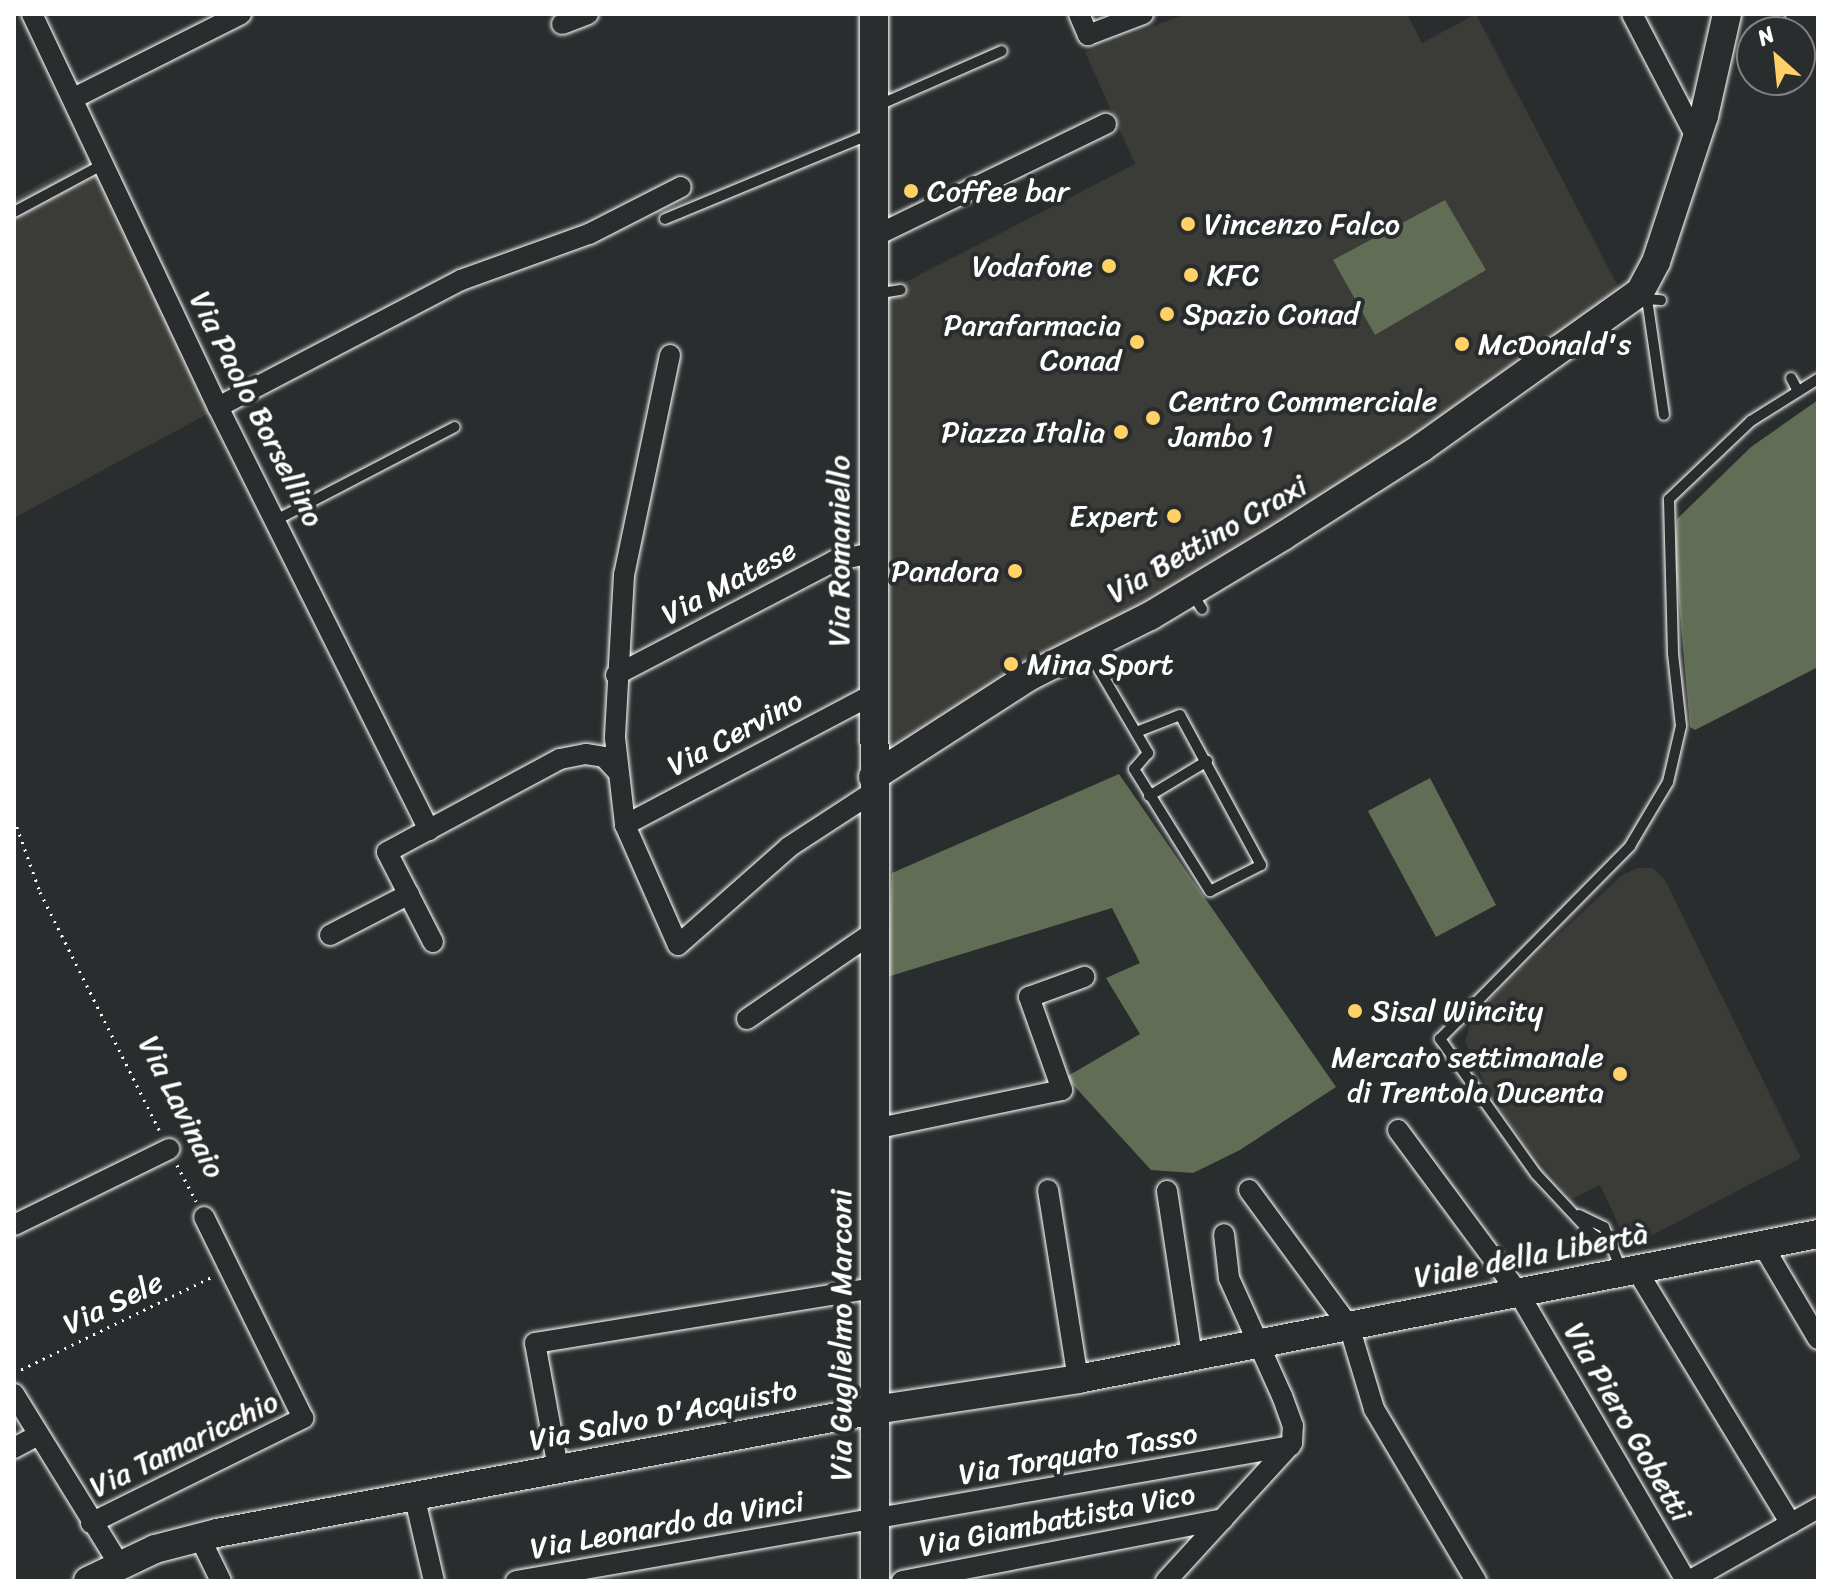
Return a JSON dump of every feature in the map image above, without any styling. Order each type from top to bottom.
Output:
[{"type":"street","name":"Via Paolo Borsellino","points":[[32,14],[218,407],[278,519],[429,830]]},
{"type":"street","points":[[74,98],[241,14]]},
{"type":"street","points":[[562,24],[588,14]]},
{"type":"street","name":"Via Romaniello","points":[[874,14],[874,1088]]},
{"type":"street","points":[[1079,14],[1088,35],[1143,14]]},
{"type":"street","points":[[1632,14],[1696,137]]},
{"type":"street","points":[[1651,294],[1727,14]]},
{"type":"street","points":[[1800,14],[1818,43]]},
{"type":"street","points":[[873,237],[1106,124]]},
{"type":"street","points":[[218,407],[461,280],[589,234],[681,187]]},
{"type":"street","name":"Via Bettino Craxi","points":[[873,784],[1030,676],[1085,647],[1196,600],[1415,456],[1651,294]]},
{"type":"street","points":[[670,355],[631,525],[616,675],[617,771],[625,825],[678,945],[789,847],[873,784]]},
{"type":"street","name":"Via Matese","points":[[616,675],[834,561],[873,553]]},
{"type":"street","name":"Via Cervino","points":[[625,825],[873,694]]},
{"type":"street","points":[[433,942],[387,852],[560,759],[586,754],[604,757],[617,771]]},
{"type":"street","points":[[330,935],[409,894]]},
{"type":"street","points":[[747,1019],[872,933]]},
{"type":"street","points":[[874,1129],[1062,1090],[1029,997],[1084,977]]},
{"type":"street","name":"Via Guglielmo Marconi","points":[[874,1088],[875,1581]]},
{"type":"street","name":"Via Piero Gobetti","points":[[1398,1130],[1518,1292],[1688,1581]]},
{"type":"street","points":[[14,1225],[169,1149]]},
{"type":"street","points":[[1048,1190],[1078,1379]]},
{"type":"street","points":[[1249,1190],[1349,1326],[1374,1409],[1476,1581]]},
{"type":"street","points":[[1167,1191],[1192,1357]]},
{"type":"street","name":"Via Lavinaio","points":[[204,1217],[303,1418]]},
{"type":"street","points":[[1166,1581],[1290,1446],[1293,1426],[1229,1278],[1224,1234]]},
{"type":"street","name":"Viale della Libertà","points":[[1258,1344],[1518,1292],[1624,1263],[1818,1234]]},
{"type":"street","points":[[1762,1244],[1818,1339]]},
{"type":"street","points":[[1624,1263],[1791,1524]]},
{"type":"street","points":[[558,1468],[535,1343],[876,1288]]},
{"type":"street","name":"Via Salvo D'Acquisto","points":[[88,1581],[119,1564],[200,1538],[874,1410],[1078,1379],[1258,1344]]},
{"type":"street","points":[[14,1394],[37,1436],[119,1564]]},
{"type":"street","name":"Via Tamaricchio","points":[[91,1523],[303,1418]]},
{"type":"street","points":[[14,1448],[37,1436]]},
{"type":"street","name":"Via Torquato Tasso","points":[[875,1520],[1290,1446]]},
{"type":"street","points":[[415,1499],[434,1581]]},
{"type":"street","points":[[1688,1581],[1818,1508]]},
{"type":"street","name":"Via Giambattista Vico","points":[[902,1581],[1223,1519]]},
{"type":"street","name":"Via Leonardo da Vinci","points":[[516,1581],[875,1520]]},
{"type":"street","points":[[200,1538],[221,1581]]},
{"type":"lane","points":[[665,219],[873,120],[1002,51]]},
{"type":"lane","points":[[14,212],[104,164]]},
{"type":"lane","points":[[873,294],[901,290]]},
{"type":"lane","points":[[1651,294],[1664,415]]},
{"type":"lane","points":[[1791,378],[1798,391]]},
{"type":"lane","points":[[1624,1263],[1604,1227],[1573,1213],[1536,1174],[1440,1039],[1630,846],[1668,782],[1681,726],[1668,556],[1669,499],[1751,421],[1818,379]]},
{"type":"lane","points":[[278,519],[455,427]]},
{"type":"lane","points":[[1085,647],[1139,731],[1148,753],[1134,769],[1210,891],[1261,865],[1180,715],[1139,731]]},
{"type":"lane","points":[[1149,796],[1207,761]]},
{"type":"path","name":"Via Lavinaio","points":[[14,819],[40,892],[204,1217]]},
{"type":"path","name":"Via Sele","points":[[14,1373],[230,1269]]},
{"type":"shaded area","points":[[1186,14],[1407,14],[1422,43],[1476,14],[1622,294],[1281,529],[897,746],[883,738],[888,291],[1135,164],[1085,52]]},
{"type":"shaded area","points":[[89,157],[213,411],[14,518],[14,198]]},
{"type":"shaded area","name":"Mercato settimanale di Trentola Ducenta","points":[[1637,868],[1653,868],[1665,880],[1801,1158],[1629,1247],[1600,1185],[1572,1199],[1526,1145],[1491,1096],[1465,1042],[1473,1015],[1621,876]]},
{"type":"green space","points":[[1445,200],[1486,270],[1375,335],[1333,260]]},
{"type":"green space","points":[[1818,400],[1818,667],[1695,730],[1690,727],[1675,556],[1677,519],[1751,447]]},
{"type":"green space","points":[[1119,774],[1336,1087],[1240,1150],[1193,1173],[1151,1170],[1066,1077],[1140,1034],[1106,978],[1140,963],[1112,908],[887,977],[892,873]]},
{"type":"green space","points":[[1430,778],[1496,905],[1436,937],[1368,811]]},
{"type":"place","name":"Coffee bar","points":[[911,191]]},
{"type":"place","name":"Vincenzo Falco","points":[[1188,224]]},
{"type":"place","name":"Vodafone","points":[[1109,266]]},
{"type":"place","name":"KFC","points":[[1191,275]]},
{"type":"place","name":"Spazio Conad","points":[[1167,314]]},
{"type":"place","name":"Parafarmacia Conad","points":[[1137,342]]},
{"type":"place","name":"McDonald's","points":[[1462,344]]},
{"type":"place","name":"Centro Commerciale Jambo 1","points":[[1153,418]]},
{"type":"place","name":"Piazza Italia","points":[[1121,432]]},
{"type":"place","name":"Expert","points":[[1174,516]]},
{"type":"place","name":"Pandora","points":[[1015,571]]},
{"type":"place","name":"Mina Sport","points":[[1011,664]]},
{"type":"place","name":"Sisal Wincity","points":[[1355,1011]]},
{"type":"place","name":"Mercato settimanale di Trentola Ducenta","points":[[1620,1074]]}]
